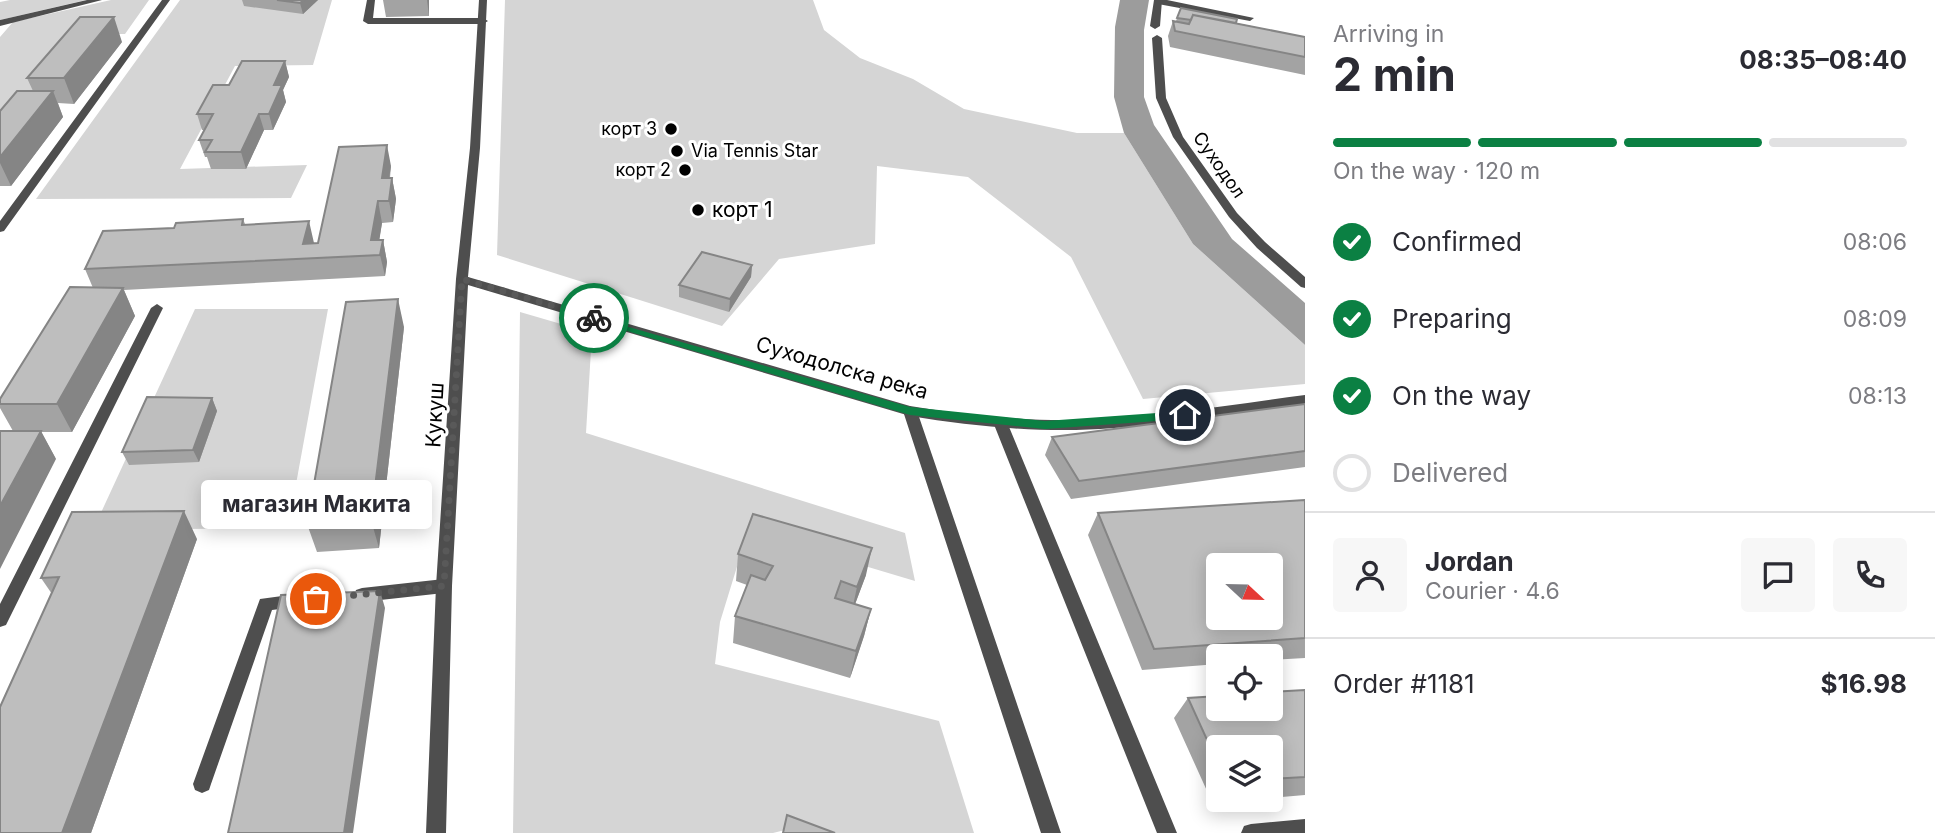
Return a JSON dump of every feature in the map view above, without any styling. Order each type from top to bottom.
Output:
[{"type":"street","points":[[2,24],[98,0]]},
{"type":"street","points":[[0,229],[166,0]]},
{"type":"street","points":[[371,0],[368,21],[483,21]]},
{"type":"street","name":"Кукуш","points":[[436,833],[444,586],[462,279],[483,0]]},
{"type":"street","points":[[1155,26],[1158,1],[1250,18]]},
{"type":"street","name":"Суходол","points":[[1157,38],[1161,98],[1178,137],[1233,215],[1261,245],[1305,284]]},
{"type":"street","name":"Суходолска река","points":[[462,279],[910,411],[1045,425],[1161,418],[1305,400]]},
{"type":"street","points":[[0,620],[157,308]]},
{"type":"street","points":[[910,411],[1051,833]]},
{"type":"street","points":[[1000,422],[1167,833]]},
{"type":"street","points":[[349,596],[444,586]]},
{"type":"street","points":[[202,784],[266,604],[308,600]]},
{"type":"street","points":[[1251,833],[1305,828]]},
{"type":"shaded area","points":[[86,0],[0,20],[0,2]]},
{"type":"shaded area","points":[[111,0],[149,0],[125,34],[82,34],[0,136],[0,37],[13,22]]},
{"type":"shaded area","points":[[180,0],[332,0],[313,65],[235,66],[180,169],[307,165],[291,198],[36,199]]},
{"type":"shaded area","points":[[505,0],[813,0],[824,30],[860,58],[913,79],[964,109],[1077,133],[1124,133],[1193,244],[1305,345],[1305,384],[1143,399],[1071,257],[968,177],[877,166],[875,244],[779,259],[722,326],[497,255]]},
{"type":"shaded area","points":[[1120,0],[1149,0],[1144,30],[1144,97],[1154,125],[1232,239],[1305,303],[1305,345],[1193,244],[1124,133],[1114,97],[1115,27]]},
{"type":"shaded area","points":[[195,309],[328,309],[288,528],[93,530]]},
{"type":"shaded area","points":[[520,312],[592,333],[586,433],[905,533],[915,581],[748,531],[720,622],[715,664],[939,721],[974,833],[799,833],[789,829],[773,833],[513,833]]},
{"type":"building","points":[[277,0],[304,0],[300,3]]},
{"type":"building","points":[[1181,8],[1237,19],[1236,23],[1193,15],[1191,20],[1177,18]]},
{"type":"building","points":[[1193,15],[1305,37],[1305,57],[1175,31],[1173,21],[1189,24]]},
{"type":"building","points":[[80,17],[114,17],[64,78],[27,78]]},
{"type":"building","points":[[242,61],[285,61],[274,85],[282,85],[269,114],[259,114],[241,152],[205,152],[212,140],[199,140],[213,114],[197,114],[213,85],[229,85]]},
{"type":"building","points":[[17,91],[53,91],[0,157],[0,111]]},
{"type":"building","points":[[387,145],[382,178],[392,178],[389,201],[378,201],[371,240],[383,240],[380,255],[85,269],[103,231],[174,228],[176,223],[243,219],[242,225],[309,221],[303,244],[318,243],[339,147]]},
{"type":"building","points":[[702,252],[752,265],[730,299],[679,285]]},
{"type":"building","points":[[70,287],[123,288],[57,404],[0,404],[0,399]]},
{"type":"building","points":[[398,299],[371,520],[307,524],[346,302]]},
{"type":"building","points":[[147,397],[212,398],[193,450],[122,452]]},
{"type":"building","points":[[1305,404],[1305,451],[1079,481],[1052,437]]},
{"type":"building","points":[[0,431],[41,431],[0,506]]},
{"type":"building","points":[[1305,500],[1305,638],[1154,649],[1098,513]]},
{"type":"building","points":[[184,511],[62,833],[0,833],[0,707],[59,577],[41,578],[72,512]]},
{"type":"building","points":[[753,514],[872,548],[857,587],[841,581],[835,598],[871,609],[856,651],[735,616],[751,575],[765,580],[773,566],[738,554]]},
{"type":"building","points":[[380,591],[344,833],[228,833],[281,595]]},
{"type":"building","points":[[1305,690],[1305,777],[1283,778],[1283,735],[1206,735],[1206,738],[1188,698],[1206,697],[1206,721],[1283,721],[1283,691]]},
{"type":"building","points":[[787,815],[835,833],[783,833]]},
{"type":"way so far","points":[[316,599],[444,586],[452,490],[462,279],[594,318]]},
{"type":"place","name":"корт 3","points":[[671,129]]},
{"type":"place","name":"Via Tennis Star","points":[[677,151]]},
{"type":"place","name":"корт 2","points":[[685,170]]},
{"type":"place","name":"корт 1","points":[[698,210]]},
{"type":"place","name":"магазин Макита","points":[[316,599]]},
{"type":"route","points":[[594,318],[910,411],[1045,425],[1185,415]]}]
